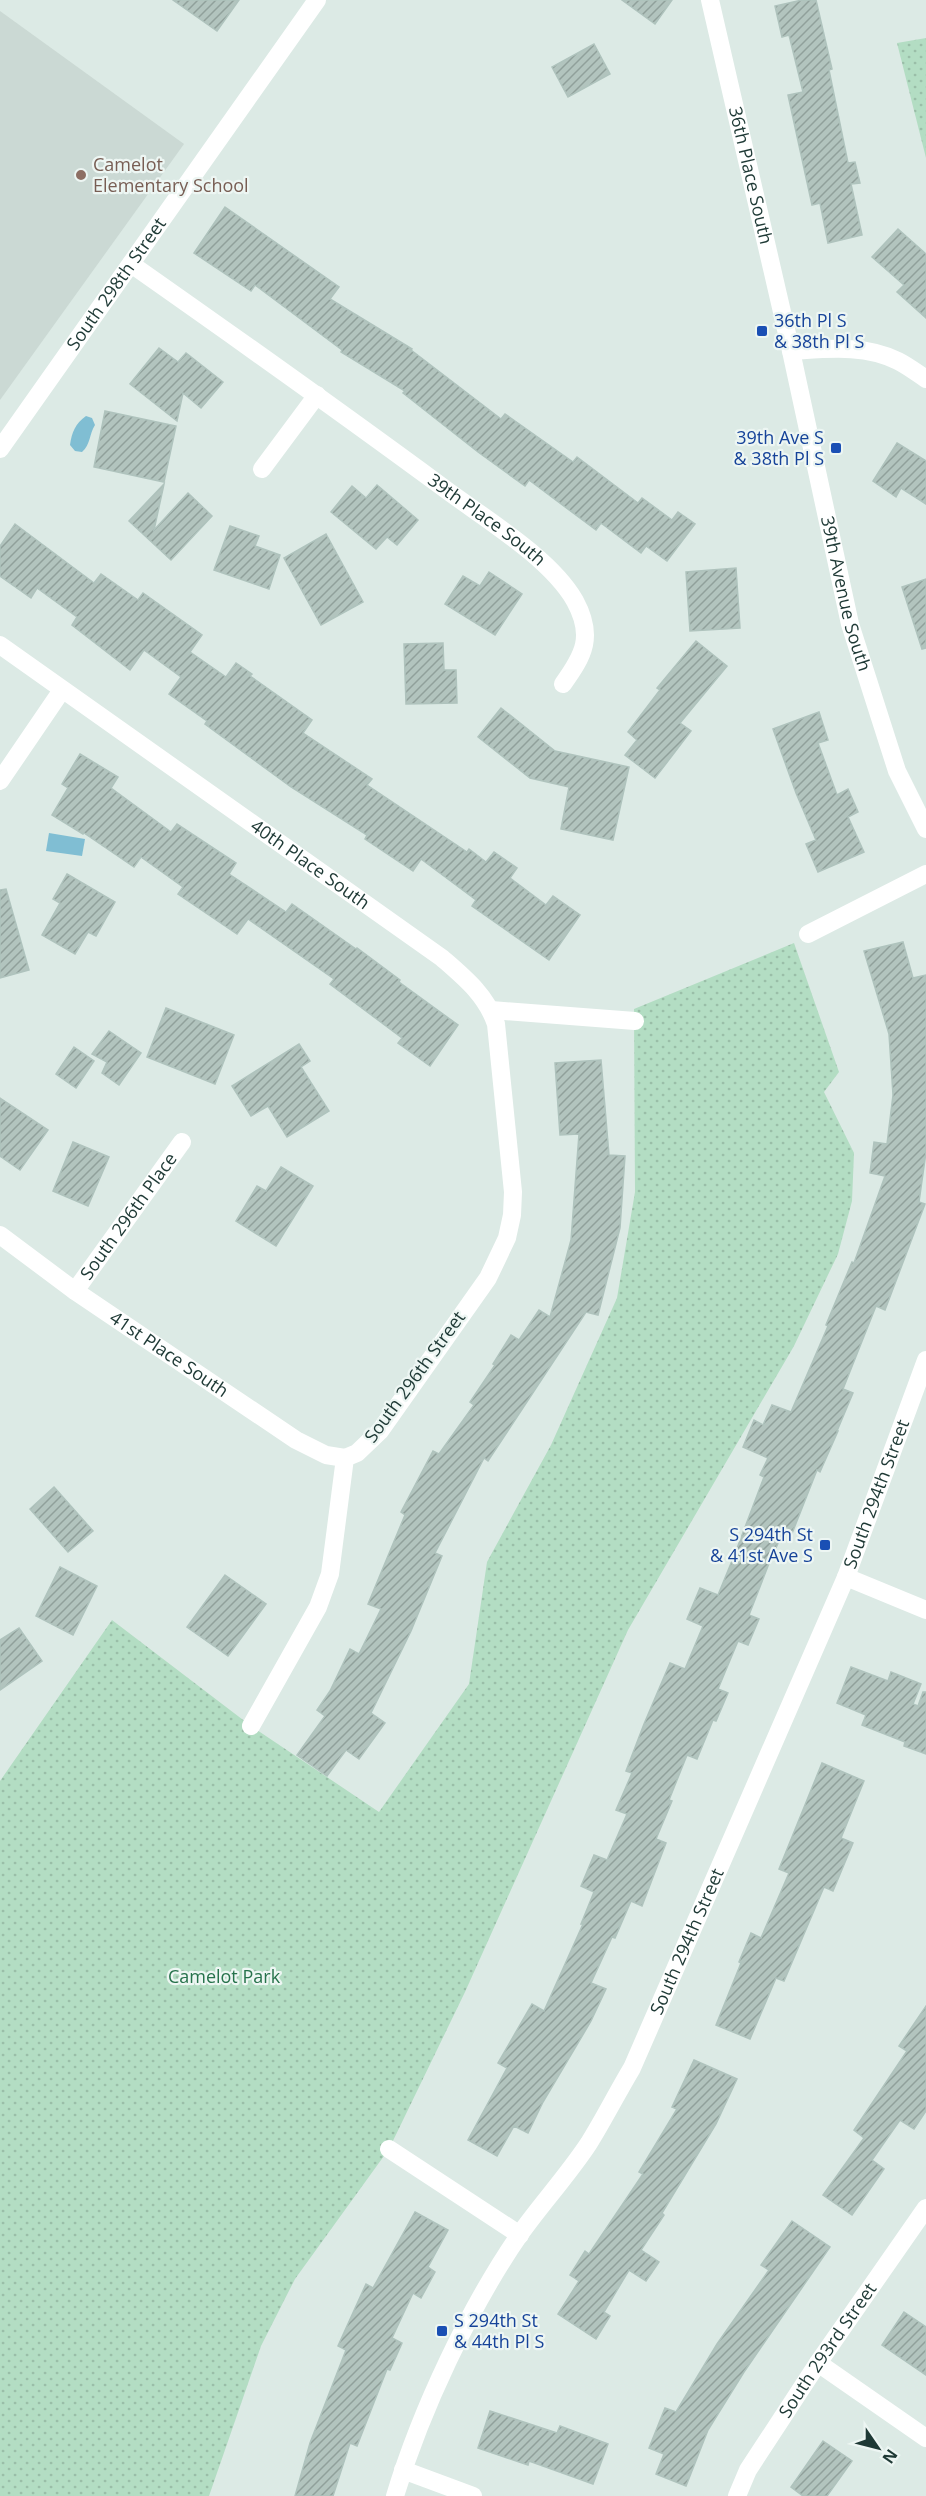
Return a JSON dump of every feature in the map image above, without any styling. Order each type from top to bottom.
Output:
[{"type":"street","name":"South 298th Street","points":[[0,449],[317,0]]},
{"type":"street","name":"36th Place South","points":[[710,0],[791,351]]},
{"type":"street","name":"39th Place South","points":[[131,264],[317,395],[537,558],[566,587],[582,616],[585,638],[581,656],[563,684]]},
{"type":"street","points":[[791,351],[844,348],[871,351],[897,360],[926,379]]},
{"type":"street","name":"39th Avenue South","points":[[791,351],[850,624],[897,771],[926,829]]},
{"type":"street","points":[[262,469],[317,395]]},
{"type":"street","name":"40th Place South","points":[[0,645],[423,944],[469,981],[491,1010]]},
{"type":"street","points":[[0,781],[62,690]]},
{"type":"street","points":[[808,934],[926,874]]},
{"type":"street","points":[[491,1010],[635,1021]]},
{"type":"street","name":"South 296th Street","points":[[345,1458],[357,1453],[380,1431],[488,1278],[507,1238],[512,1215],[513,1192],[498,1037],[491,1010]]},
{"type":"street","name":"South 296th Place","points":[[75,1291],[182,1142]]},
{"type":"street","name":"41st Place South","points":[[0,1235],[75,1291],[296,1440],[326,1455],[345,1458]]},
{"type":"street","name":"South 294th Street","points":[[396,2496],[403,2470],[433,2396],[472,2316],[520,2235],[588,2144],[632,2068],[846,1577],[926,1360]]},
{"type":"street","points":[[251,1726],[313,1616],[330,1574],[345,1458]]},
{"type":"street","points":[[846,1577],[926,1610]]},
{"type":"street","points":[[389,2149],[520,2235]]},
{"type":"street","name":"South 293rd Street","points":[[737,2496],[748,2470],[818,2363],[926,2208]]},
{"type":"street","points":[[818,2363],[926,2438]]},
{"type":"street","points":[[403,2470],[473,2496]]},
{"type":"shaded area","name":"Camelot Elementary School","points":[[0,11],[184,144],[0,400]]},
{"type":"green space","points":[[926,38],[926,158],[897,43]]},
{"type":"green space","name":"Camelot Park","points":[[794,943],[839,1072],[824,1092],[854,1153],[852,1201],[838,1254],[794,1346],[628,1630],[465,1992],[389,2149],[295,2279],[261,2346],[209,2496],[0,2496],[0,1781],[112,1620],[251,1726],[379,1812],[469,1684],[487,1562],[551,1445],[617,1298],[635,1192],[634,1009]]},
{"type":"water","points":[[86,416],[92,418],[95,425],[85,449],[82,452],[75,451],[70,445],[72,436],[77,425]]},
{"type":"water","points":[[49,833],[85,839],[82,856],[46,851]]},
{"type":"building","points":[[173,0],[239,0],[217,31]]},
{"type":"building","points":[[622,0],[672,0],[655,24]]},
{"type":"building","points":[[802,0],[816,0],[832,69],[829,70],[848,163],[855,162],[860,183],[851,184],[862,235],[828,243],[820,203],[812,205],[788,95],[803,92],[789,35],[782,37],[775,6]]},
{"type":"building","points":[[594,44],[610,74],[568,97],[552,67]]},
{"type":"building","points":[[225,207],[339,287],[330,299],[412,349],[501,419],[505,414],[573,462],[577,457],[638,503],[642,498],[672,520],[678,512],[695,524],[667,561],[646,546],[641,553],[601,523],[596,530],[529,480],[525,486],[403,393],[405,391],[341,352],[342,350],[255,285],[251,291],[194,253]]},
{"type":"building","points":[[898,229],[926,254],[926,318],[897,292],[904,285],[872,257]]},
{"type":"building","points":[[159,348],[178,362],[186,353],[223,382],[201,408],[183,393],[177,421],[130,384]]},
{"type":"building","points":[[105,411],[176,426],[164,482],[94,467]]},
{"type":"building","points":[[897,443],[926,461],[926,504],[901,488],[896,497],[873,481]]},
{"type":"building","points":[[164,484],[154,530],[188,493],[212,516],[171,560],[129,521]]},
{"type":"building","points":[[377,485],[418,520],[397,545],[387,537],[376,549],[331,512],[352,486],[366,498]]},
{"type":"building","points":[[15,524],[94,583],[101,574],[138,600],[143,593],[202,635],[190,652],[226,677],[236,663],[252,674],[250,676],[312,720],[303,733],[372,779],[367,785],[467,852],[469,849],[486,862],[494,852],[517,868],[510,878],[546,905],[553,896],[580,915],[549,960],[472,906],[476,900],[421,859],[413,871],[365,839],[367,835],[291,787],[205,724],[207,721],[169,694],[181,677],[144,650],[130,670],[72,625],[77,617],[37,588],[31,598],[0,576],[0,546]]},
{"type":"building","points":[[230,526],[259,536],[255,546],[280,555],[269,589],[214,570]]},
{"type":"building","points":[[326,534],[363,602],[321,625],[284,558]]},
{"type":"building","points":[[736,568],[740,628],[690,631],[686,572]]},
{"type":"building","points":[[489,572],[522,594],[495,635],[445,604],[463,576],[480,586]]},
{"type":"building","points":[[926,579],[926,648],[922,649],[902,587]]},
{"type":"building","points":[[696,641],[727,666],[680,723],[691,731],[655,778],[625,755],[637,740],[628,732],[660,690],[657,688]]},
{"type":"building","points":[[443,643],[444,670],[456,670],[457,703],[406,704],[404,644]]},
{"type":"building","points":[[501,708],[555,751],[629,767],[613,840],[561,829],[569,787],[530,778],[478,737]]},
{"type":"building","points":[[819,712],[828,740],[818,743],[837,795],[848,789],[858,812],[848,817],[864,852],[818,872],[806,844],[816,840],[773,729]]},
{"type":"building","points":[[80,754],[118,777],[111,788],[171,832],[177,824],[236,863],[229,874],[286,912],[292,904],[357,948],[458,1025],[430,1066],[398,1043],[402,1038],[330,984],[334,979],[248,919],[237,934],[178,894],[183,887],[141,857],[134,867],[84,833],[52,815],[68,788],[62,784]]},
{"type":"building","points":[[67,874],[115,902],[96,936],[88,932],[75,954],[42,935],[60,903],[53,899]]},
{"type":"building","points":[[6,889],[29,970],[0,978],[0,890]]},
{"type":"building","points":[[903,942],[913,978],[926,975],[926,1152],[919,1202],[925,1204],[885,1310],[876,1306],[843,1389],[853,1393],[838,1431],[820,1472],[817,1470],[791,1536],[783,1532],[768,1566],[749,1615],[759,1619],[748,1645],[738,1641],[718,1689],[728,1693],[716,1721],[713,1720],[697,1759],[687,1755],[669,1800],[672,1801],[656,1839],[666,1843],[642,1906],[631,1901],[615,1938],[612,1937],[591,1983],[606,1989],[591,2021],[543,2102],[528,2133],[514,2126],[497,2156],[468,2140],[507,2068],[498,2063],[532,2004],[544,2011],[583,1924],[581,1924],[594,1892],[581,1886],[594,1855],[607,1860],[627,1814],[616,1810],[632,1773],[626,1771],[644,1724],[670,1663],[685,1669],[703,1626],[687,1619],[700,1588],[718,1595],[736,1551],[764,1477],[760,1475],[768,1458],[743,1447],[754,1420],[763,1425],[772,1405],[791,1412],[828,1326],[826,1325],[852,1262],[854,1263],[885,1176],[870,1173],[874,1142],[887,1144],[893,1095],[889,1034],[864,951]]},
{"type":"building","points":[[166,1008],[234,1035],[215,1084],[147,1057]]},
{"type":"building","points":[[109,1031],[141,1053],[119,1085],[102,1073],[107,1062],[92,1054]]},
{"type":"building","points":[[299,1044],[310,1061],[301,1067],[329,1111],[287,1137],[268,1106],[251,1116],[232,1086]]},
{"type":"building","points":[[74,1047],[94,1061],[76,1088],[56,1074]]},
{"type":"building","points":[[601,1060],[609,1155],[625,1156],[620,1228],[598,1315],[586,1312],[488,1461],[484,1458],[435,1553],[442,1556],[411,1631],[371,1713],[385,1723],[359,1759],[346,1750],[327,1776],[297,1755],[325,1716],[317,1710],[330,1691],[350,1649],[359,1654],[381,1609],[368,1604],[405,1515],[401,1512],[433,1451],[439,1454],[474,1405],[470,1402],[495,1365],[493,1364],[511,1335],[519,1340],[539,1310],[550,1317],[571,1240],[579,1134],[560,1135],[555,1063]]},
{"type":"building","points":[[0,1098],[48,1130],[20,1170],[0,1156]]},
{"type":"building","points":[[73,1142],[109,1157],[88,1206],[53,1191]]},
{"type":"building","points":[[281,1167],[313,1186],[276,1246],[236,1221],[257,1186],[266,1191]]},
{"type":"building","points":[[54,1487],[93,1531],[68,1552],[30,1509]]},
{"type":"building","points":[[60,1567],[97,1586],[73,1635],[36,1616]]},
{"type":"building","points":[[225,1575],[266,1604],[228,1656],[187,1627]]},
{"type":"building","points":[[19,1628],[42,1661],[0,1690],[0,1640]]},
{"type":"building","points":[[851,1667],[888,1681],[891,1672],[921,1684],[913,1704],[918,1706],[923,1692],[926,1692],[926,1754],[904,1746],[905,1742],[862,1725],[866,1715],[837,1703]]},
{"type":"building","points":[[822,1763],[864,1781],[841,1838],[853,1843],[833,1891],[824,1887],[784,1981],[776,1978],[750,2039],[716,2025],[751,1933],[761,1938],[789,1873],[779,1869]]},
{"type":"building","points":[[926,2006],[926,2111],[914,2129],[900,2120],[872,2160],[884,2169],[852,2215],[823,2195],[864,2138],[854,2130],[907,2051],[899,2046]]},
{"type":"building","points":[[694,2060],[737,2079],[716,2124],[662,2213],[664,2215],[641,2250],[659,2262],[646,2281],[629,2270],[604,2312],[610,2316],[596,2339],[558,2314],[579,2281],[570,2275],[585,2251],[589,2254],[643,2174],[639,2172],[677,2109],[672,2107]]},
{"type":"building","points":[[415,2212],[448,2230],[428,2267],[435,2272],[421,2298],[413,2293],[392,2338],[402,2343],[390,2370],[387,2369],[357,2446],[350,2443],[333,2496],[295,2496],[310,2443],[346,2350],[338,2346],[366,2284],[373,2288]]},
{"type":"building","points":[[792,2221],[830,2247],[744,2372],[708,2430],[686,2486],[656,2474],[664,2454],[649,2448],[665,2408],[676,2412],[717,2344],[769,2270],[761,2265]]},
{"type":"building","points":[[904,2312],[926,2327],[926,2375],[882,2345]]},
{"type":"building","points":[[490,2411],[557,2433],[560,2426],[608,2444],[593,2484],[529,2461],[528,2465],[478,2448]]},
{"type":"building","points":[[823,2441],[852,2461],[827,2496],[803,2496],[791,2487]]},
{"type":"place","name":"Camelot Elementary School","points":[[81,175]]},
{"type":"place","name":"36th Pl S & 38th Pl S","points":[[762,331]]},
{"type":"place","name":"39th Ave S & 38th Pl S","points":[[836,448]]},
{"type":"place","name":"S 294th St & 41st Ave S","points":[[825,1545]]},
{"type":"place","name":"S 294th St & 44th Pl S","points":[[442,2331]]}]
